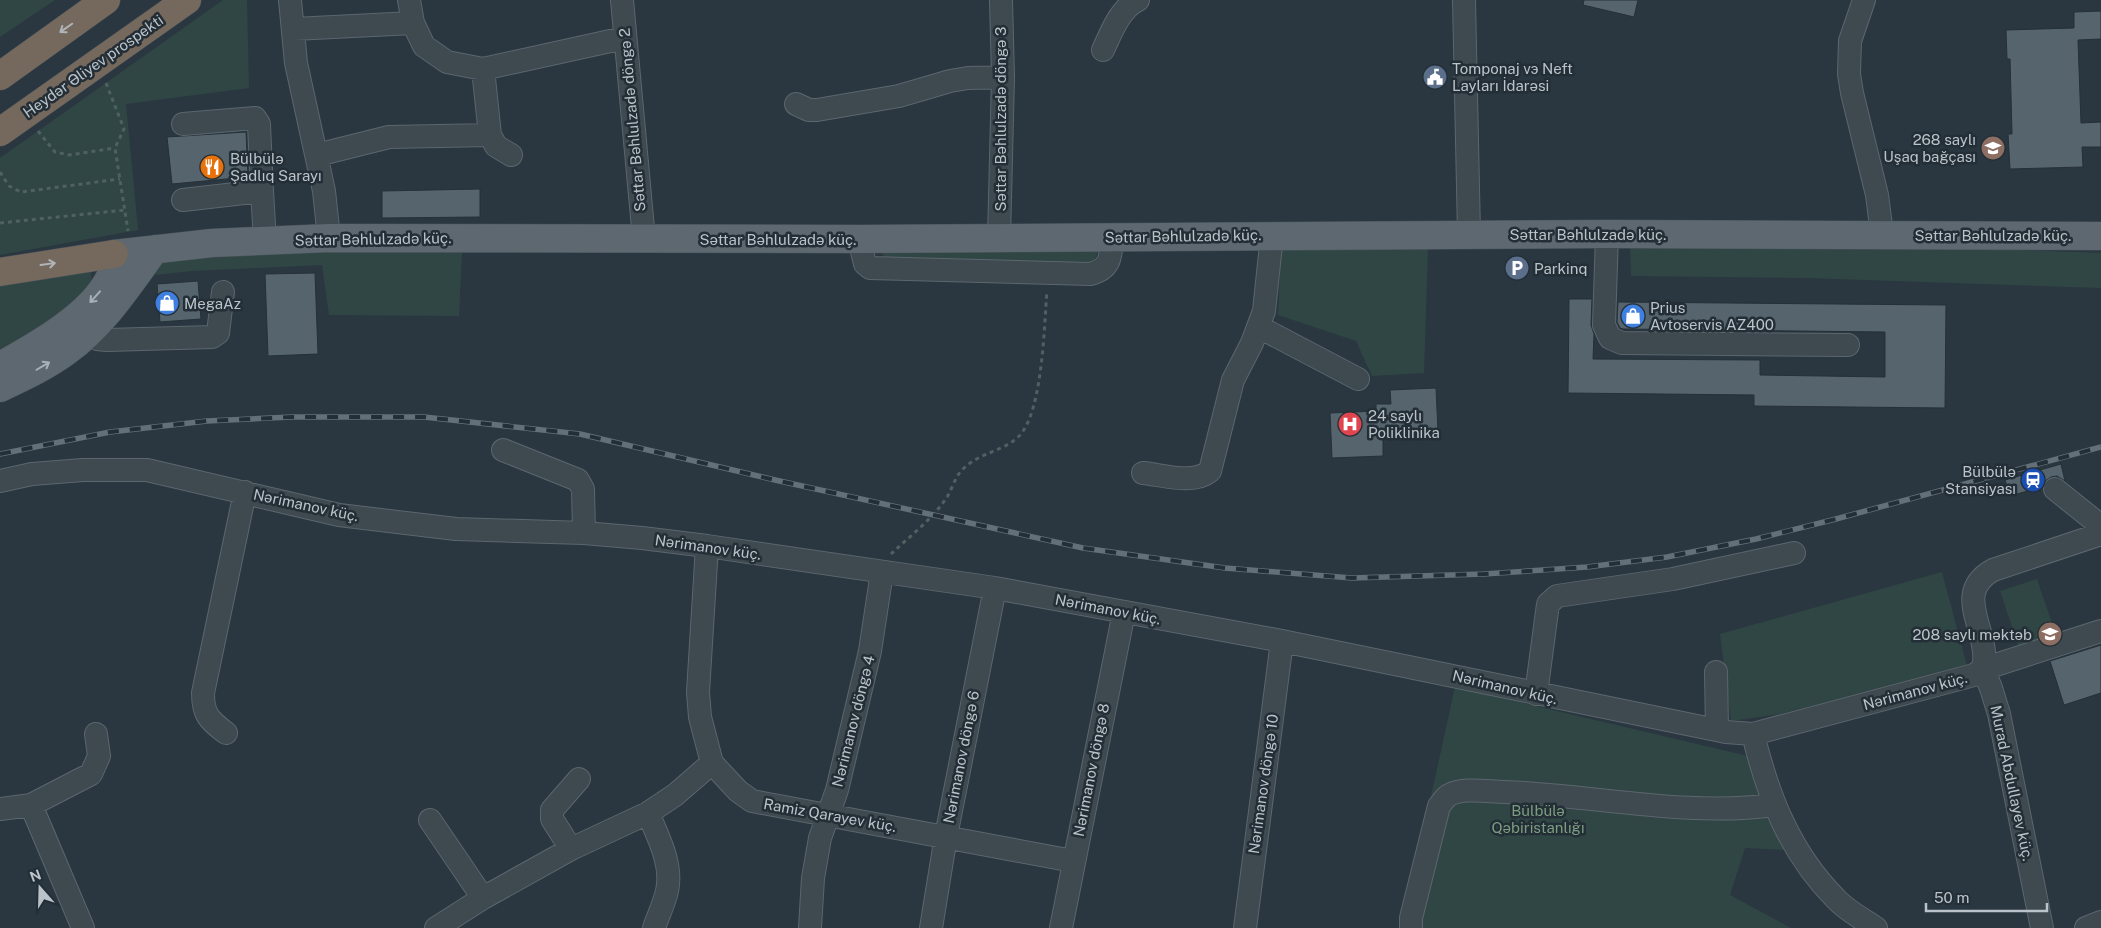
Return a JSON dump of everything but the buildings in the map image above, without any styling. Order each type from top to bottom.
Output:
[{"type":"highway","points":[[0,76],[106,0]]},
{"type":"highway","name":"Heydər Əliyev prospekti","points":[[0,132],[187,0]]},
{"type":"highway","points":[[0,272],[121,243]]},
{"type":"main road","name":"Səttar Bəhlulzadə küç.","points":[[121,243],[154,249],[328,238],[859,239],[1469,234],[2101,236]]},
{"type":"main road","points":[[0,366],[56,332],[82,312],[106,283],[121,243]]},
{"type":"main road","points":[[0,388],[52,361],[89,333],[106,316],[154,249]]},
{"type":"street","points":[[290,0],[296,63],[324,191],[328,238]]},
{"type":"street","points":[[409,0],[413,23],[424,46],[447,62],[483,69],[624,38]]},
{"type":"street","name":"Səttar Bəhlulzadə döngə 2","points":[[622,0],[644,239]]},
{"type":"street","name":"Səttar Bəhlulzadə döngə 3","points":[[999,238],[1003,77],[1001,0]]},
{"type":"street","points":[[1103,50],[1122,14],[1132,2],[1138,0]]},
{"type":"street","points":[[1464,0],[1469,234]]},
{"type":"street","points":[[1864,0],[1850,42],[1849,74],[1877,195],[1882,234]]},
{"type":"street","points":[[294,29],[413,23]]},
{"type":"street","points":[[483,69],[490,135],[496,146],[511,155]]},
{"type":"street","points":[[796,104],[809,110],[817,110],[899,96],[950,81],[968,78],[1003,77]]},
{"type":"street","points":[[183,124],[256,118],[259,124],[265,241]]},
{"type":"street","points":[[317,155],[389,138],[490,135]]},
{"type":"street","points":[[182,200],[262,191]]},
{"type":"street","points":[[1607,234],[1604,325],[1610,338],[1622,343],[1848,345]]},
{"type":"street","points":[[1143,473],[1192,478],[1202,477],[1210,471],[1233,380],[1259,327],[1264,310],[1272,235]]},
{"type":"street","points":[[859,239],[865,264],[870,268],[1090,274],[1099,272],[1107,264],[1111,255],[1112,237]]},
{"type":"street","points":[[89,333],[97,339],[107,340],[212,337],[218,333],[223,292]]},
{"type":"street","points":[[1259,327],[1358,379]]},
{"type":"street","points":[[503,450],[578,480],[583,489],[584,534]]},
{"type":"street","name":"Nərimanov küç.","points":[[0,481],[32,474],[124,468],[165,472],[338,515],[456,529],[584,534],[642,538],[708,546],[994,588],[1282,641],[1717,730],[1753,734],[1974,675],[1983,669],[1985,650],[1972,598],[1975,587],[1982,576],[1993,570],[2101,534]]},
{"type":"street","points":[[2055,489],[2101,526]]},
{"type":"street","points":[[226,733],[210,720],[206,714],[203,708],[203,693],[245,492]]},
{"type":"street","points":[[436,928],[483,898],[571,849],[648,813],[675,795],[712,763],[700,716],[698,692],[708,546]]},
{"type":"street","points":[[1536,694],[1548,604],[1557,596],[1673,579],[1794,553]]},
{"type":"street","name":"Nərimanov döngə 4","points":[[810,928],[813,878],[820,838],[836,790],[870,651],[882,572]]},
{"type":"street","name":"Nərimanov döngə 6","points":[[931,928],[946,836],[994,588]]},
{"type":"street","name":"Nərimanov döngə 8","points":[[1061,928],[1124,612]]},
{"type":"street","points":[[1983,669],[2101,631]]},
{"type":"street","name":"Nərimanov döngə 10","points":[[1245,928],[1282,641]]},
{"type":"street","name":"Murad Abdullayev küç.","points":[[1983,669],[1992,688],[1999,714],[2042,928]]},
{"type":"street","points":[[1716,672],[1717,730]]},
{"type":"street","points":[[0,809],[31,805],[91,774],[99,756],[96,734]]},
{"type":"street","points":[[1753,734],[1774,805],[1792,844],[1836,900],[1876,928]]},
{"type":"street","name":"Ramiz Qarayev küç.","points":[[712,763],[738,791],[752,801],[1073,861]]},
{"type":"street","points":[[571,849],[552,819],[552,810],[579,780]]},
{"type":"street","points":[[1411,928],[1411,918],[1439,806],[1448,795],[1465,791],[1538,793],[1691,808],[1749,809],[1774,805]]},
{"type":"street","points":[[31,805],[83,928]]},
{"type":"street","points":[[648,813],[661,843],[668,871],[667,890],[654,928]]},
{"type":"street","points":[[430,820],[483,898]]},
{"type":"street","points":[[2086,928],[2101,922]]},
{"type":"path","points":[[106,83],[124,128],[115,148],[125,210],[121,243]]},
{"type":"path","points":[[38,131],[55,152],[69,155],[115,148]]},
{"type":"path","points":[[0,172],[9,186],[21,192],[120,179]]},
{"type":"path","points":[[0,223],[125,210]]},
{"type":"path","points":[[882,572],[890,556],[945,501],[960,472],[975,458],[1016,440],[1025,430],[1030,419],[1040,372],[1048,273]]},
{"type":"green space","points":[[0,0],[55,0],[0,37]]},
{"type":"green space","points":[[223,0],[247,0],[249,88],[126,104],[138,230],[0,255],[0,158]]},
{"type":"green space","points":[[1630,242],[1915,246],[2101,253],[2101,288],[1806,278],[1631,276]]},
{"type":"green space","points":[[881,245],[1099,249],[1092,266],[885,263]]},
{"type":"green space","points":[[1281,248],[1428,248],[1424,373],[1372,376],[1356,341],[1278,315]]},
{"type":"green space","points":[[274,250],[462,252],[459,316],[329,315],[322,265],[192,271],[155,275],[156,262]]},
{"type":"green space","points":[[91,271],[92,284],[83,300],[0,355],[0,284]]},
{"type":"green space","points":[[1942,572],[1967,666],[1780,714],[1731,721],[1720,634]]},
{"type":"green space","points":[[2037,579],[2056,635],[2019,648],[2000,591]]},
{"type":"green space","name":"Bülbülə Qəbiristanlığı","points":[[1455,687],[1748,756],[1785,850],[1745,848],[1730,895],[1791,928],[1400,928],[1406,910]]},
{"type":"railway","points":[[0,454],[110,432],[207,421],[291,417],[424,417],[580,434],[775,480],[1083,548],[1225,568],[1352,578],[1484,574],[1587,567],[1667,557],[1756,539],[1836,519],[2101,447]]},
{"type":"place","name":"Tomponaj vэ Neft Layları İdarəsi","points":[[1435,77]]},
{"type":"place","name":"268 saylı Uşaq bağçası","points":[[1993,148]]},
{"type":"place","name":"Bülbülə Şadlıq Sarayı","points":[[212,167]]},
{"type":"place","name":"Parkinq","points":[[1517,268]]},
{"type":"place","name":"MegaAz","points":[[167,303]]},
{"type":"place","name":"Prius Avtoservis AZ400","points":[[1633,316]]},
{"type":"place","name":"24 saylı Poliklinika","points":[[1350,424]]},
{"type":"place","name":"Bülbülə Stansiyası","points":[[2033,480]]},
{"type":"place","name":"208 saylı məktəb","points":[[2050,634]]}]
